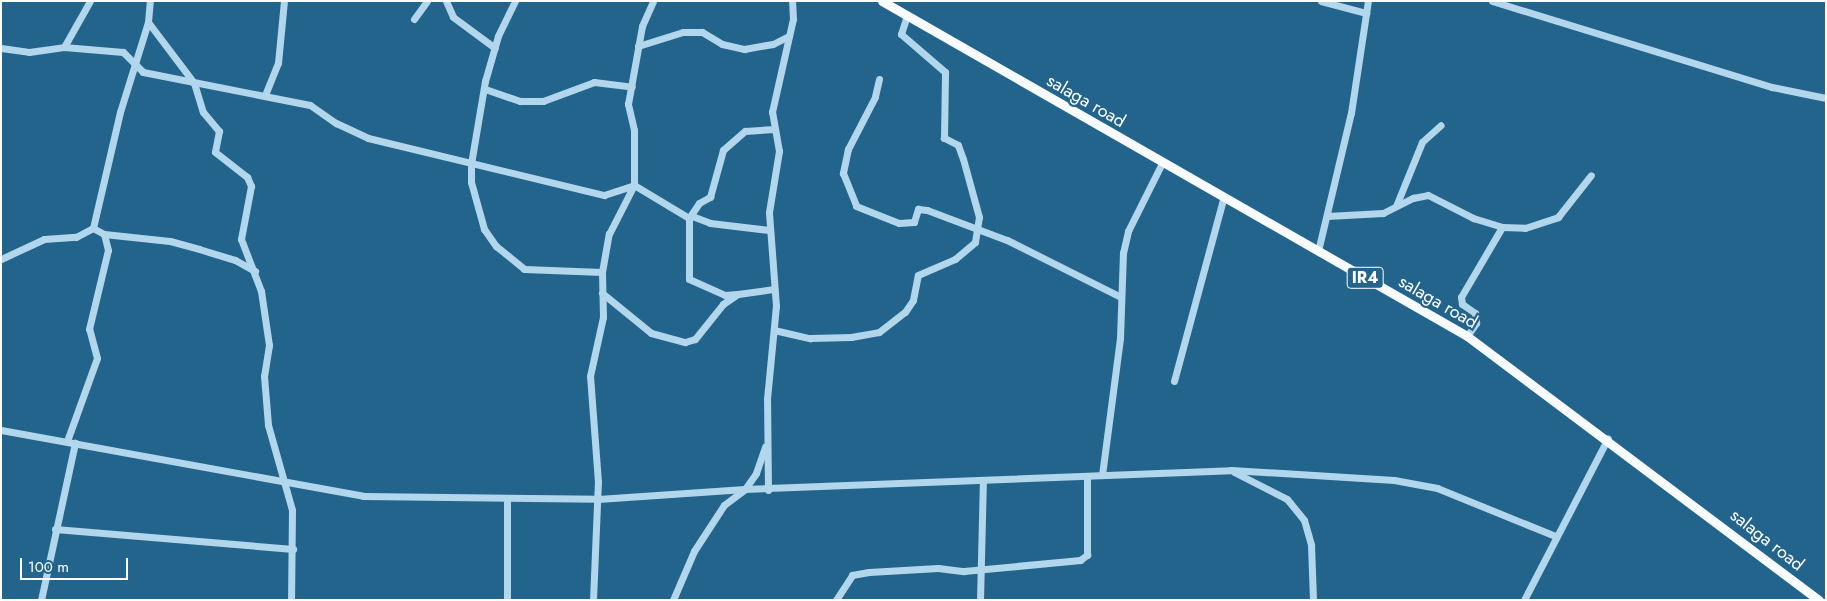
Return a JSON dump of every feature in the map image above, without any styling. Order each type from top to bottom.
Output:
[{"type":"main road","name":"salaga road","points":[[882,1],[1223,199],[1467,336],[1608,438],[1818,600]]},
{"type":"street","points":[[64,47],[90,1]]},
{"type":"street","points":[[1,259],[44,239],[76,237],[93,228],[148,22],[150,1]]},
{"type":"street","points":[[265,95],[278,62],[284,1]]},
{"type":"street","points":[[414,19],[427,1]]},
{"type":"street","points":[[446,1],[453,17],[495,48]]},
{"type":"street","points":[[515,1],[495,48],[485,90],[472,164],[471,182],[484,229],[509,259],[524,269],[602,272]]},
{"type":"street","points":[[593,600],[598,499],[590,376],[603,317],[602,272],[609,234],[634,185],[634,130],[628,104],[638,46],[653,1]]},
{"type":"street","points":[[768,490],[767,442],[774,330],[769,230],[779,151],[775,129],[774,94],[789,36],[792,1]]},
{"type":"street","points":[[1321,1],[1366,13]]},
{"type":"street","points":[[1318,251],[1351,113],[1368,1]]},
{"type":"street","points":[[1492,1],[1772,88],[1826,98]]},
{"type":"street","points":[[774,330],[810,338],[851,337],[879,332],[905,312],[913,300],[918,275],[966,252],[975,242],[978,228],[978,208],[958,145],[944,138],[945,72],[901,34],[907,16]]},
{"type":"street","points":[[148,22],[194,83],[203,112],[219,131],[215,152],[247,177],[251,186],[242,239],[255,271],[269,345],[264,376],[268,425],[292,510],[291,600]]},
{"type":"street","points":[[638,46],[683,32],[702,32],[722,44],[744,49],[773,44],[789,36]]},
{"type":"street","points":[[1,48],[29,52],[64,47],[122,52],[136,63],[143,72],[310,105],[336,124],[368,138],[604,195],[634,185],[690,217],[710,224],[769,230]]},
{"type":"street","points":[[879,80],[875,97],[848,149],[843,173],[856,206],[899,223],[914,222],[918,209],[978,228],[1121,297]]},
{"type":"street","points":[[485,90],[520,101],[544,101],[594,82],[632,87]]},
{"type":"street","points":[[1396,206],[1422,142],[1441,125]]},
{"type":"street","points":[[773,289],[725,295],[689,280],[690,217],[699,203],[710,197],[723,150],[745,131],[775,129]]},
{"type":"street","points":[[1102,475],[1120,338],[1121,297],[1128,231],[1162,163]]},
{"type":"street","points":[[1327,216],[1383,212],[1428,195],[1502,228],[1525,228],[1558,217],[1583,180],[1591,174]]},
{"type":"street","points":[[1174,382],[1223,199]]},
{"type":"street","points":[[93,228],[104,234],[170,241],[236,260],[255,271]]},
{"type":"street","points":[[1467,336],[1476,323],[1475,313],[1467,309],[1461,297],[1471,274],[1502,228]]},
{"type":"street","points":[[41,600],[71,442],[97,358],[89,329],[108,250],[104,234]]},
{"type":"street","points":[[602,293],[651,333],[685,342],[695,339],[723,304],[738,294]]},
{"type":"street","points":[[1,430],[285,480],[363,496],[598,499],[745,489],[768,490],[1231,470],[1394,480],[1437,488],[1554,536]]},
{"type":"street","points":[[1524,600],[1554,536],[1608,438]]},
{"type":"street","points":[[672,600],[704,535],[724,506],[745,489],[767,442]]},
{"type":"street","points":[[1231,470],[1287,499],[1304,520],[1311,545],[1313,600]]},
{"type":"street","points":[[836,600],[852,575],[938,568],[964,571],[982,566],[1080,560],[1087,555],[1087,476]]},
{"type":"street","points":[[980,600],[983,480]]},
{"type":"street","points":[[507,498],[507,600]]},
{"type":"street","points":[[54,529],[293,549]]}]
